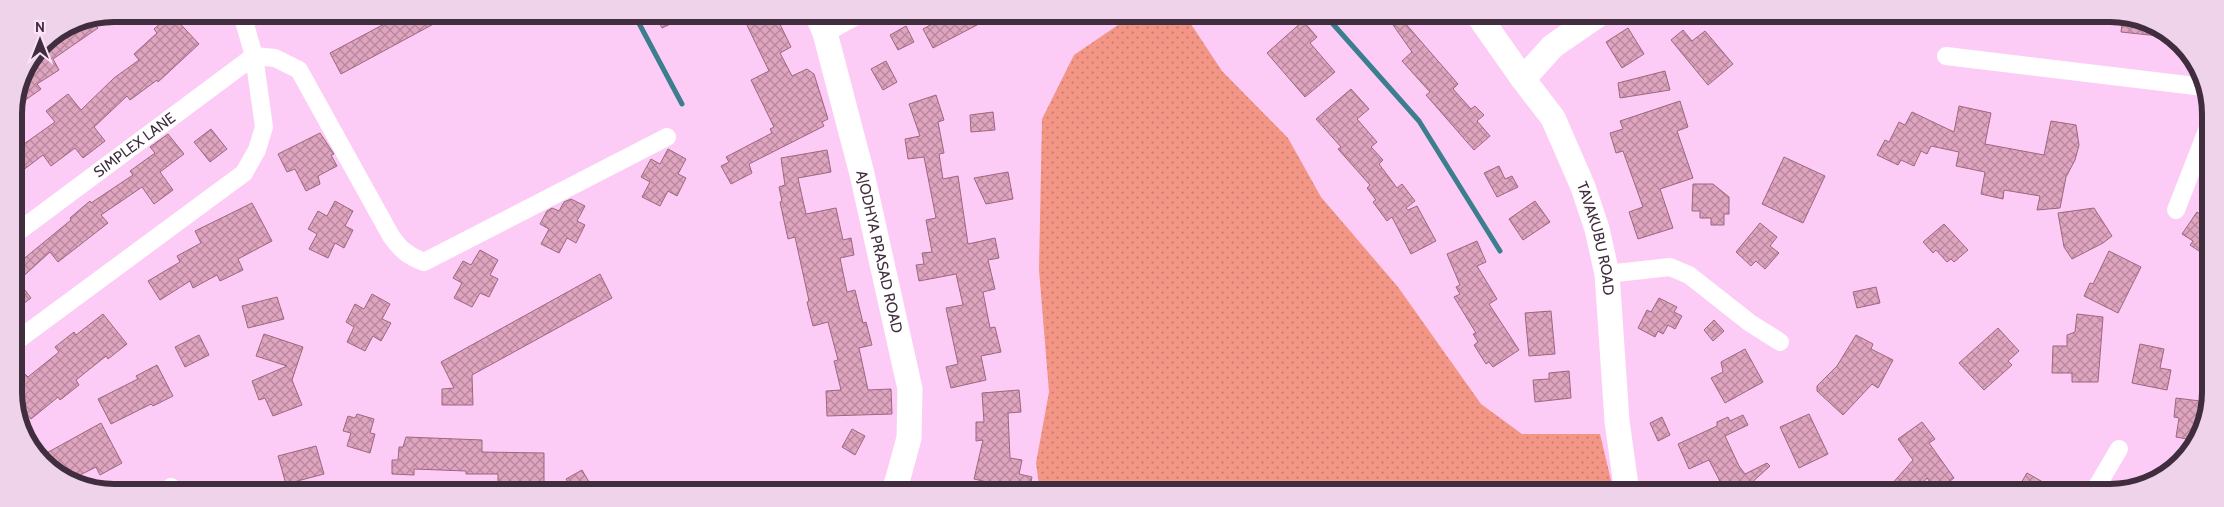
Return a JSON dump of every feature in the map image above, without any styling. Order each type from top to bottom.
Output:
[{"type":"main road","name":"TAVAKUBU ROAD","points":[[1483,22],[1553,118],[1598,229],[1607,274],[1618,422],[1625,484]]},
{"type":"main road","points":[[1523,79],[1553,46],[1588,22]]},
{"type":"main road","name":"AJODHYA PRASAD ROAD","points":[[821,24],[862,174],[910,390],[909,438],[896,484]]},
{"type":"street","points":[[22,337],[244,173],[257,150],[264,127],[254,56],[244,22]]},
{"type":"street","points":[[254,56],[275,58],[299,70],[391,236],[410,257],[424,262],[667,137]]},
{"type":"street","name":"SIMPLEX LANE","points":[[23,228],[254,56]]},
{"type":"street","points":[[1946,56],[2197,86]]},
{"type":"street","points":[[2176,210],[2202,143]]},
{"type":"street","points":[[1607,274],[1670,267],[1689,275],[1750,324],[1780,342]]},
{"type":"street","points":[[2098,484],[2119,449]]},
{"type":"shaded area","points":[[1126,22],[1190,22],[1222,71],[1288,138],[1321,197],[1398,287],[1481,404],[1522,434],[1600,434],[1612,484],[1039,484],[1036,463],[1049,392],[1039,270],[1042,119],[1074,55],[1118,25]]},
{"type":"building","points":[[162,22],[178,22],[199,44],[158,82],[157,80],[130,100],[127,96],[94,127],[105,141],[83,158],[75,148],[51,166],[43,155],[23,170],[23,145],[55,122],[46,111],[68,94],[81,110],[114,78],[139,60],[134,54],[157,33],[154,29]]},
{"type":"building","points":[[388,22],[437,22],[341,74],[330,53]]},
{"type":"building","points":[[659,22],[675,22],[662,28]]},
{"type":"building","points":[[745,22],[779,22],[791,47],[780,53],[792,76],[807,69],[814,74],[828,119],[822,122],[824,126],[749,164],[752,173],[731,184],[721,166],[729,162],[726,157],[772,133],[770,129],[774,127],[751,80],[769,71]]},
{"type":"building","points":[[936,22],[983,22],[933,48],[923,29]]},
{"type":"building","points":[[1304,22],[1317,37],[1310,43],[1335,72],[1305,97],[1267,53]]},
{"type":"building","points":[[1391,22],[1404,22],[1458,84],[1453,89],[1471,109],[1475,106],[1484,115],[1477,121],[1490,136],[1474,150],[1426,95],[1430,92],[1402,61],[1412,52]]},
{"type":"building","points":[[2122,24],[2127,24],[2139,27],[2156,36],[2121,32]]},
{"type":"building","points":[[95,25],[98,28],[65,51],[65,37]]},
{"type":"building","points":[[906,26],[914,42],[898,50],[890,35]]},
{"type":"building","points":[[1628,28],[1644,54],[1622,68],[1606,42]]},
{"type":"building","points":[[1683,30],[1692,41],[1705,31],[1733,64],[1708,85],[1671,40]]},
{"type":"building","points":[[886,61],[897,82],[883,90],[871,69]]},
{"type":"building","points":[[37,65],[56,65],[59,70],[37,84],[41,89],[24,101],[32,74]]},
{"type":"building","points":[[1665,71],[1670,90],[1620,98],[1618,83]]},
{"type":"building","points":[[1351,89],[1369,109],[1357,119],[1377,142],[1371,147],[1383,160],[1379,164],[1397,188],[1402,184],[1415,201],[1406,208],[1408,210],[1417,206],[1436,241],[1411,254],[1392,217],[1387,221],[1373,202],[1376,200],[1367,188],[1370,185],[1338,149],[1341,147],[1316,119]]},
{"type":"building","points":[[936,95],[944,120],[938,122],[944,153],[939,154],[943,179],[958,176],[968,244],[995,238],[999,258],[988,260],[995,289],[983,292],[990,328],[995,327],[1001,352],[981,356],[986,380],[951,388],[946,367],[958,364],[946,308],[963,305],[956,274],[919,281],[916,265],[924,264],[922,253],[932,252],[926,220],[936,218],[924,157],[908,159],[905,139],[920,136],[909,104]]},
{"type":"building","points":[[1680,101],[1688,127],[1677,131],[1693,178],[1660,189],[1673,228],[1638,239],[1629,212],[1643,207],[1623,151],[1616,153],[1610,133],[1623,129],[1620,121]]},
{"type":"building","points":[[1959,106],[1991,113],[1985,144],[2044,155],[2051,121],[2076,125],[2079,145],[2075,160],[2066,177],[2060,208],[2037,210],[2040,196],[2004,190],[2003,199],[1981,194],[1985,172],[1956,166],[1959,152],[1931,146],[1927,154],[1921,151],[1914,166],[1901,160],[1898,165],[1877,155],[1885,140],[1889,142],[1899,122],[1905,125],[1912,112],[1954,132]]},
{"type":"building","points":[[993,112],[995,130],[971,132],[970,115]]},
{"type":"building","points":[[211,129],[227,149],[210,162],[194,142]]},
{"type":"building","points":[[320,133],[334,154],[331,155],[337,166],[318,176],[320,184],[306,191],[295,169],[287,172],[278,154]]},
{"type":"building","points":[[168,134],[184,154],[160,172],[173,190],[154,204],[142,187],[101,215],[108,223],[58,262],[50,252],[22,277],[22,260],[71,220],[70,218],[90,201],[91,203],[133,175],[130,171],[155,153],[150,147]]},
{"type":"building","points":[[668,149],[686,159],[678,174],[686,178],[677,196],[668,191],[660,206],[642,197],[650,182],[641,177],[651,159],[660,164]]},
{"type":"building","points":[[827,150],[831,172],[798,178],[806,214],[836,208],[843,240],[851,238],[854,255],[840,258],[847,292],[855,290],[863,323],[866,322],[872,345],[859,348],[868,390],[891,389],[892,414],[827,416],[826,391],[841,390],[834,361],[838,360],[828,322],[813,326],[795,237],[788,239],[780,202],[782,201],[779,187],[785,185],[781,158]]},
{"type":"building","points":[[1784,157],[1825,176],[1803,223],[1762,204]]},
{"type":"building","points":[[1499,166],[1505,179],[1512,176],[1518,187],[1497,197],[1484,173]]},
{"type":"building","points":[[1008,172],[1013,199],[986,204],[974,178]]},
{"type":"building","points":[[1693,184],[1713,184],[1729,197],[1729,214],[1724,214],[1724,225],[1711,225],[1711,218],[1700,218],[1700,211],[1692,211]]},
{"type":"building","points":[[571,199],[585,206],[577,221],[585,225],[576,243],[567,238],[559,253],[541,244],[549,229],[540,224],[547,211],[552,208],[559,211],[564,202]]},
{"type":"building","points":[[335,201],[353,211],[345,226],[353,230],[344,248],[335,243],[328,258],[309,249],[317,234],[308,229],[318,211],[327,216]]},
{"type":"building","points":[[1535,201],[1550,222],[1523,240],[1509,219]]},
{"type":"building","points":[[252,203],[272,241],[238,259],[243,270],[220,281],[217,275],[193,288],[190,281],[160,300],[148,281],[180,262],[177,256],[201,243],[195,231]]},
{"type":"building","points":[[2094,208],[2112,236],[2103,243],[2072,259],[2064,247],[2058,213]]},
{"type":"building","points":[[2197,212],[2202,215],[2202,253],[2190,245],[2193,241],[2182,234]]},
{"type":"building","points":[[1760,223],[1777,237],[1770,246],[1779,253],[1765,269],[1756,261],[1751,266],[1736,252]]},
{"type":"building","points":[[1944,224],[1968,250],[1954,262],[1951,259],[1947,262],[1936,250],[1933,253],[1923,242]]},
{"type":"building","points":[[1477,241],[1486,262],[1477,266],[1497,299],[1489,304],[1519,350],[1493,367],[1489,362],[1486,364],[1474,345],[1478,342],[1473,334],[1476,333],[1454,297],[1460,294],[1456,287],[1460,285],[1447,254]]},
{"type":"building","points":[[480,250],[498,260],[490,275],[498,279],[489,297],[480,293],[472,307],[454,298],[462,283],[453,278],[463,261],[471,265]]},
{"type":"building","points":[[2109,251],[2141,267],[2118,313],[2084,296],[2090,283],[2093,284]]},
{"type":"building","points":[[600,274],[612,298],[472,375],[473,405],[442,405],[442,389],[454,388],[441,362]]},
{"type":"building","points":[[22,287],[31,298],[22,305]]},
{"type":"building","points":[[1876,287],[1880,303],[1857,308],[1853,292]]},
{"type":"building","points":[[372,294],[390,304],[382,319],[391,323],[381,341],[373,336],[365,351],[347,342],[354,327],[346,322],[355,304],[364,309]]},
{"type":"building","points":[[277,297],[284,319],[248,328],[242,306]]},
{"type":"building","points":[[1659,298],[1677,307],[1674,312],[1682,316],[1675,329],[1668,325],[1663,334],[1658,331],[1655,337],[1638,328],[1647,310],[1651,312]]},
{"type":"building","points":[[1551,311],[1555,354],[1529,356],[1525,313]]},
{"type":"building","points":[[103,314],[127,344],[108,359],[106,356],[76,380],[79,385],[60,400],[58,397],[31,419],[24,410],[22,377],[25,374],[28,377],[59,352],[55,347],[74,332],[76,335]]},
{"type":"building","points":[[2077,314],[2103,317],[2098,382],[2072,382],[2072,373],[2052,373],[2053,346],[2067,346],[2067,335],[2075,332]]},
{"type":"building","points":[[1714,320],[1724,331],[1713,341],[1704,330]]},
{"type":"building","points":[[1998,328],[2019,351],[2008,361],[2012,365],[1984,390],[1959,363]]},
{"type":"building","points":[[264,334],[303,347],[292,380],[302,405],[273,416],[265,398],[259,400],[252,381],[287,366],[256,356]]},
{"type":"building","points":[[199,335],[209,355],[185,367],[175,347]]},
{"type":"building","points":[[1856,335],[1873,344],[1871,349],[1893,360],[1878,388],[1872,384],[1843,415],[1817,391],[1817,386],[1837,366]]},
{"type":"building","points":[[2140,344],[2164,349],[2160,368],[2171,370],[2167,390],[2132,383]]},
{"type":"building","points":[[1745,349],[1763,382],[1725,403],[1711,378],[1723,372],[1721,362]]},
{"type":"building","points":[[157,365],[173,396],[153,406],[151,404],[111,424],[98,399],[138,379],[136,376]]},
{"type":"building","points":[[1569,371],[1571,398],[1535,402],[1533,380],[1549,379],[1549,373]]},
{"type":"building","points":[[1019,390],[1021,412],[1008,413],[1010,458],[1022,460],[1019,474],[1032,477],[1031,484],[987,484],[987,482],[974,479],[983,440],[976,441],[976,422],[984,422],[982,393]]},
{"type":"building","points":[[2176,398],[2201,401],[2197,422],[2188,439],[2176,437],[2179,418],[2174,417]]},
{"type":"building","points":[[357,414],[374,419],[370,433],[375,434],[370,453],[347,446],[351,433],[343,431],[348,416],[355,418]]},
{"type":"building","points":[[1809,414],[1828,454],[1799,468],[1780,427]]},
{"type":"building","points":[[1743,415],[1748,425],[1725,436],[1739,466],[1745,474],[1767,463],[1770,466],[1750,484],[1721,484],[1709,460],[1689,469],[1678,444],[1717,426],[1717,422],[1728,417],[1730,421]]},
{"type":"building","points":[[1662,417],[1670,435],[1658,441],[1650,423]]},
{"type":"building","points":[[1922,422],[1935,439],[1929,443],[1954,478],[1946,484],[1940,484],[1938,482],[1932,484],[1927,478],[1922,484],[1892,484],[1913,460],[1898,439]]},
{"type":"building","points":[[101,423],[122,463],[100,475],[96,467],[77,476],[64,469],[47,453]]},
{"type":"building","points":[[852,429],[865,436],[855,455],[842,447]]},
{"type":"building","points":[[406,437],[482,440],[482,452],[544,453],[544,483],[498,482],[498,474],[466,474],[466,471],[414,469],[414,475],[392,474],[392,460],[398,460],[399,447],[403,447]]},
{"type":"building","points":[[316,446],[324,474],[286,484],[278,456]]},
{"type":"building","points":[[582,470],[590,484],[569,484],[566,479]]},
{"type":"building","points":[[2027,473],[2046,484],[2020,484]]},
{"type":"waterway","points":[[638,22],[682,104]]},
{"type":"waterway","points":[[1331,22],[1419,121],[1500,251]]}]
